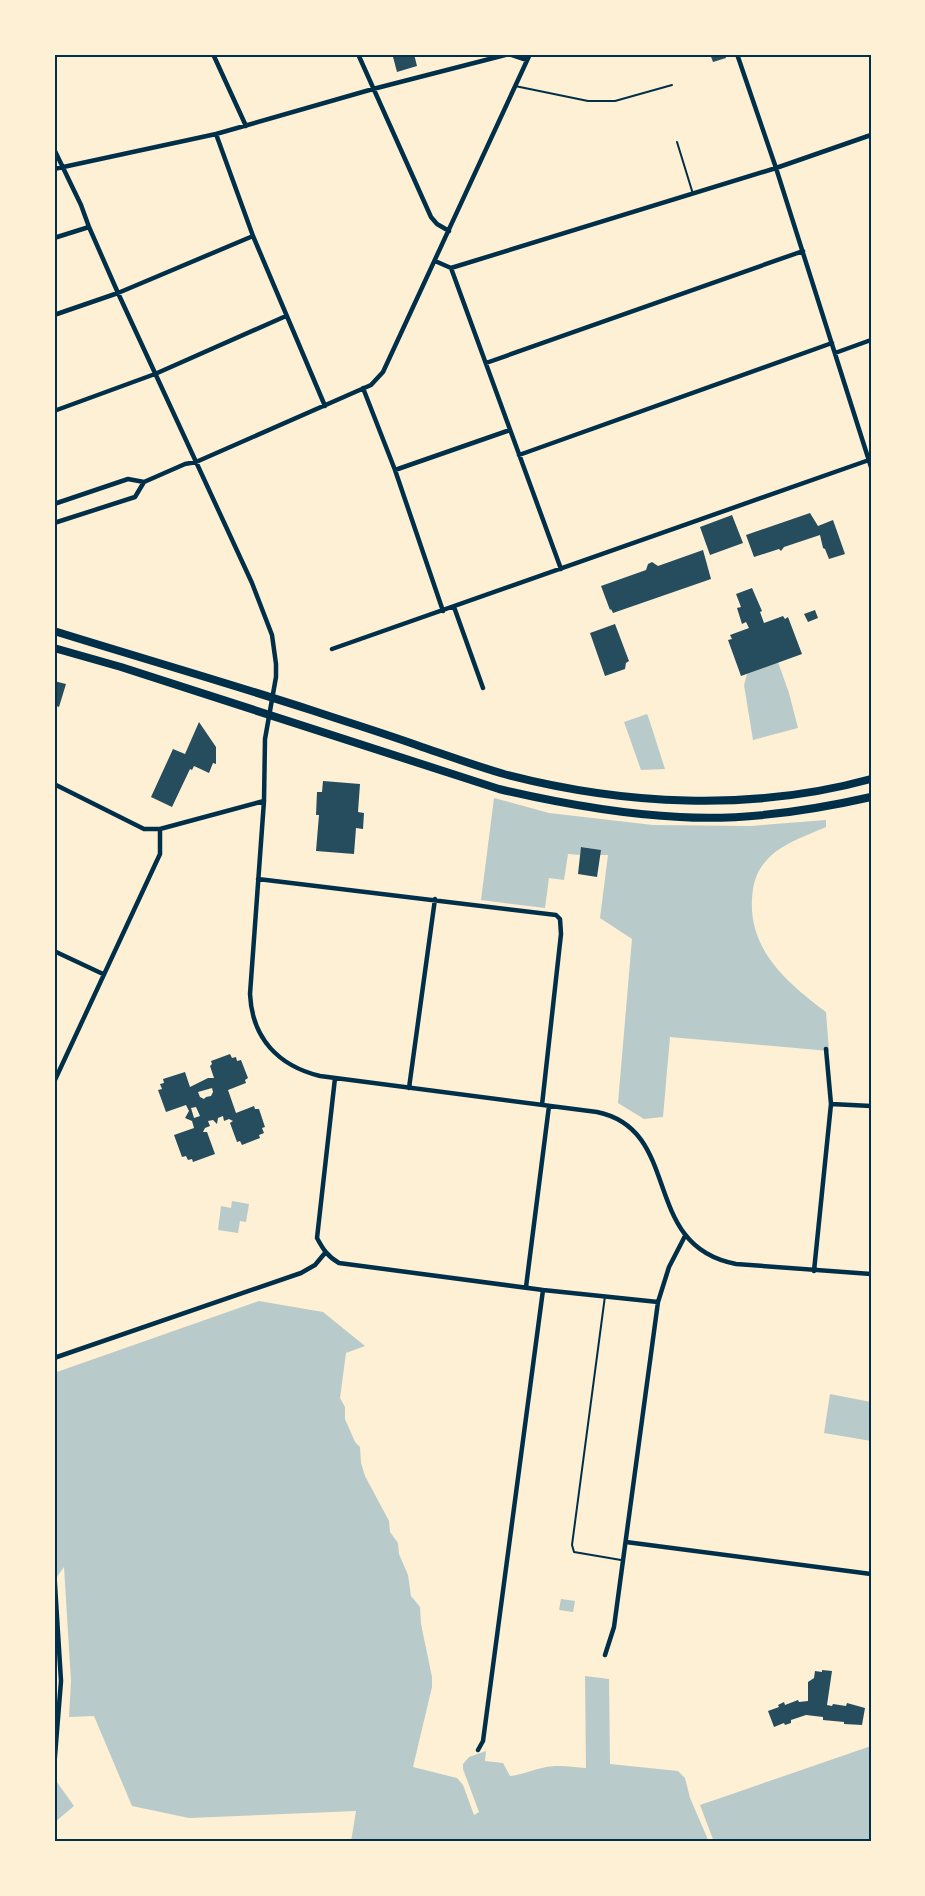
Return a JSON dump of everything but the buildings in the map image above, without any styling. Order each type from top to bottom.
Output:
[{"type":"main road","points":[[54,631],[273,697],[503,774],[621,797],[683,801],[766,798],[813,792],[871,779]]},
{"type":"main road","points":[[54,648],[269,714],[499,789],[559,803],[682,817],[768,814],[814,809],[871,797]]},
{"type":"street","points":[[213,54],[246,126]]},
{"type":"street","points":[[358,54],[431,217],[437,224],[449,231]]},
{"type":"street","points":[[54,169],[216,134],[509,54],[527,60]]},
{"type":"street","points":[[54,504],[128,479],[144,482],[325,406],[376,381],[383,372],[530,54]]},
{"type":"street","points":[[737,54],[803,251],[871,467]]},
{"type":"street","points":[[216,134],[253,236],[325,406]]},
{"type":"street","points":[[435,261],[451,268],[776,168],[871,135]]},
{"type":"street","points":[[54,149],[252,583],[270,628],[276,664],[264,757],[264,801],[250,994],[254,1023],[263,1038],[284,1062],[308,1073],[611,1116],[624,1122],[636,1132],[646,1146],[669,1204],[685,1236],[700,1250],[726,1262],[871,1274]]},
{"type":"street","points":[[54,238],[88,227]]},
{"type":"street","points":[[54,315],[118,293],[253,236]]},
{"type":"street","points":[[486,363],[803,251]]},
{"type":"street","points":[[451,268],[561,568]]},
{"type":"street","points":[[54,411],[155,374],[286,316]]},
{"type":"street","points":[[835,353],[871,340]]},
{"type":"street","points":[[519,454],[832,343]]},
{"type":"street","points":[[363,388],[395,470],[444,611]]},
{"type":"street","points":[[395,470],[510,430]]},
{"type":"street","points":[[332,649],[869,460]]},
{"type":"street","points":[[54,523],[135,496],[144,482]]},
{"type":"street","points":[[454,607],[483,688]]},
{"type":"street","points":[[54,784],[144,829],[160,829],[264,801]]},
{"type":"street","points":[[54,1082],[160,854],[160,829]]},
{"type":"street","points":[[258,879],[556,915],[560,919],[560,944],[542,1105]]},
{"type":"street","points":[[409,1088],[435,899]]},
{"type":"street","points":[[54,951],[103,974]]},
{"type":"street","points":[[814,1271],[831,1104],[826,1049]]},
{"type":"street","points":[[335,1078],[317,1238],[325,1253],[339,1263],[543,1290],[658,1302]]},
{"type":"street","points":[[831,1104],[871,1106]]},
{"type":"street","points":[[526,1287],[549,1106]]},
{"type":"street","points":[[605,1655],[614,1627],[658,1302],[669,1267],[685,1236]]},
{"type":"street","points":[[54,1358],[301,1273],[315,1265],[325,1253]]},
{"type":"street","points":[[478,1749],[483,1741],[543,1290]]},
{"type":"street","points":[[626,1542],[871,1574]]},
{"type":"street","points":[[54,1569],[61,1681],[54,1768]]},
{"type":"lane","points":[[515,86],[588,101],[615,101],[672,85]]},
{"type":"lane","points":[[677,142],[693,194]]},
{"type":"lane","points":[[604,1296],[572,1545],[574,1552],[623,1561]]},
{"type":"shaded area","points":[[778,662],[798,728],[753,740],[744,685],[747,674]]},
{"type":"shaded area","points":[[647,714],[665,769],[641,770],[624,722]]},
{"type":"shaded area","points":[[494,798],[549,813],[653,825],[751,826],[826,820],[826,827],[786,845],[766,861],[756,878],[752,899],[757,935],[764,950],[785,977],[826,1012],[829,1051],[670,1037],[663,1117],[644,1119],[618,1103],[632,939],[600,918],[608,855],[600,855],[600,850],[582,847],[580,855],[568,854],[564,880],[549,878],[545,908],[481,900]]},
{"type":"shaded area","points":[[232,1201],[249,1204],[246,1222],[240,1221],[238,1233],[218,1230],[221,1206],[231,1208]]},
{"type":"shaded area","points":[[259,1301],[323,1312],[365,1346],[346,1353],[340,1398],[345,1407],[345,1419],[355,1442],[360,1447],[365,1476],[389,1521],[390,1532],[398,1543],[399,1554],[408,1575],[411,1596],[420,1607],[432,1687],[413,1767],[457,1778],[463,1785],[474,1815],[479,1812],[463,1769],[463,1764],[469,1757],[486,1751],[485,1761],[503,1763],[510,1776],[553,1766],[586,1768],[585,1676],[609,1679],[610,1764],[678,1771],[685,1778],[690,1798],[709,1842],[351,1842],[356,1811],[189,1818],[132,1806],[94,1716],[69,1717],[71,1681],[64,1567],[54,1581],[54,1373]]},
{"type":"shaded area","points":[[830,1394],[871,1402],[871,1441],[824,1433]]},
{"type":"shaded area","points":[[561,1599],[575,1601],[573,1612],[559,1610]]},
{"type":"shaded area","points":[[871,1746],[871,1842],[714,1842],[700,1805]]},
{"type":"shaded area","points":[[54,1778],[74,1806],[55,1822],[54,1826]]}]
